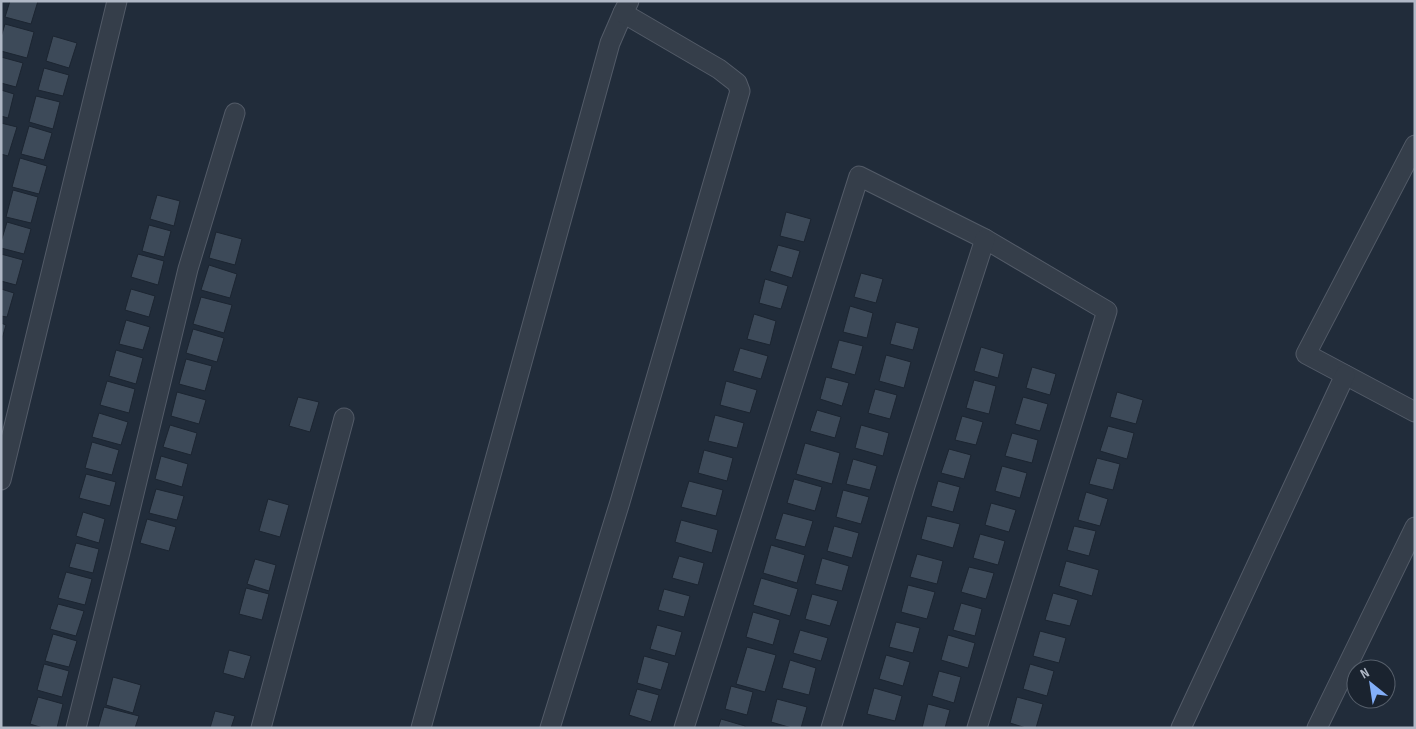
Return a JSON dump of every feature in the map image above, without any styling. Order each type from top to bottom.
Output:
[{"type":"street","points":[[1,480],[117,1]]},
{"type":"street","points":[[421,728],[610,43],[626,7],[719,68],[737,83],[740,91],[620,502],[550,728]]},
{"type":"street","points":[[76,728],[188,269],[235,113]]},
{"type":"street","points":[[1413,408],[1344,375],[1306,354],[1415,145]]},
{"type":"street","points":[[684,728],[859,176],[985,239],[1107,311],[978,728]]},
{"type":"street","points":[[831,728],[906,483],[985,239]]},
{"type":"street","points":[[1181,728],[1344,375]]},
{"type":"street","points":[[261,728],[344,418]]},
{"type":"street","points":[[1317,728],[1415,527]]},
{"type":"building","points":[[10,1],[38,1],[31,24],[5,17]]},
{"type":"building","points":[[5,24],[34,32],[27,58],[1,51],[1,37]]},
{"type":"building","points":[[53,36],[77,43],[69,68],[46,61]]},
{"type":"building","points":[[1,57],[23,63],[16,87],[1,83]]},
{"type":"building","points":[[44,68],[69,75],[63,96],[38,90]]},
{"type":"building","points":[[1,90],[14,94],[8,118],[1,116]]},
{"type":"building","points":[[36,96],[60,102],[53,129],[29,122]]},
{"type":"building","points":[[1,123],[17,127],[8,156],[1,154]]},
{"type":"building","points":[[29,126],[52,133],[44,160],[21,154]]},
{"type":"building","points":[[20,158],[47,166],[39,194],[12,187]]},
{"type":"building","points":[[13,190],[38,197],[31,223],[6,217]]},
{"type":"building","points":[[157,195],[180,201],[174,226],[150,219]]},
{"type":"building","points":[[786,212],[811,219],[804,242],[780,236]]},
{"type":"building","points":[[7,222],[31,229],[24,254],[1,248]]},
{"type":"building","points":[[149,225],[171,231],[164,257],[142,251]]},
{"type":"building","points":[[216,232],[242,239],[235,265],[209,258]]},
{"type":"building","points":[[778,245],[800,251],[792,278],[770,271]]},
{"type":"building","points":[[1,254],[23,260],[16,285],[1,281]]},
{"type":"building","points":[[138,254],[164,261],[158,285],[131,277]]},
{"type":"building","points":[[209,265],[237,274],[230,298],[201,290]]},
{"type":"building","points":[[861,273],[883,279],[876,303],[854,297]]},
{"type":"building","points":[[765,279],[788,286],[781,309],[759,303]]},
{"type":"building","points":[[1,289],[14,293],[7,317],[1,316]]},
{"type":"building","points":[[131,289],[155,296],[149,317],[125,310]]},
{"type":"building","points":[[201,297],[232,305],[224,333],[193,324]]},
{"type":"building","points":[[850,306],[873,313],[867,338],[843,332]]},
{"type":"building","points":[[754,314],[776,321],[770,345],[747,339]]},
{"type":"building","points":[[126,320],[150,327],[143,350],[119,344]]},
{"type":"building","points":[[896,322],[919,328],[913,350],[890,344]]},
{"type":"building","points":[[1,323],[6,325],[1,342]]},
{"type":"building","points":[[193,329],[224,338],[217,362],[186,353]]},
{"type":"building","points":[[839,340],[863,346],[855,375],[831,368]]},
{"type":"building","points":[[981,347],[1004,354],[998,378],[974,371]]},
{"type":"building","points":[[740,348],[768,356],[761,379],[733,371]]},
{"type":"building","points":[[116,350],[143,358],[136,384],[109,376]]},
{"type":"building","points":[[886,355],[911,362],[904,388],[879,381]]},
{"type":"building","points":[[186,359],[212,366],[205,391],[179,384]]},
{"type":"building","points":[[1032,367],[1056,374],[1050,395],[1026,388]]},
{"type":"building","points":[[826,377],[849,383],[842,406],[820,399]]},
{"type":"building","points":[[974,380],[996,386],[989,414],[966,408]]},
{"type":"building","points":[[107,381],[135,389],[129,413],[100,405]]},
{"type":"building","points":[[726,381],[757,390],[750,413],[720,405]]},
{"type":"building","points":[[875,389],[897,395],[890,419],[868,413]]},
{"type":"building","points":[[177,392],[206,400],[199,424],[171,416]]},
{"type":"building","points":[[1117,392],[1143,400],[1136,424],[1110,417]]},
{"type":"building","points":[[298,397],[319,402],[310,432],[289,426]]},
{"type":"building","points":[[1023,397],[1048,404],[1040,431],[1015,424]]},
{"type":"building","points":[[817,410],[841,417],[835,438],[810,431]]},
{"type":"building","points":[[99,413],[128,422],[121,445],[92,437]]},
{"type":"building","points":[[715,415],[744,423],[737,448],[708,441]]},
{"type":"building","points":[[962,416],[983,422],[976,445],[955,440]]},
{"type":"building","points":[[170,425],[197,433],[191,455],[163,447]]},
{"type":"building","points":[[861,425],[889,433],[883,456],[855,448]]},
{"type":"building","points":[[1108,426],[1134,433],[1127,459],[1100,451]]},
{"type":"building","points":[[1012,433],[1038,440],[1032,463],[1005,456]]},
{"type":"building","points":[[92,442],[119,450],[112,475],[85,468]]},
{"type":"building","points":[[805,443],[840,453],[832,484],[796,474]]},
{"type":"building","points":[[949,449],[971,455],[964,479],[941,473]]},
{"type":"building","points":[[704,450],[733,458],[727,481],[698,473]]},
{"type":"building","points":[[161,456],[188,464],[182,487],[155,479]]},
{"type":"building","points":[[1097,458],[1120,464],[1113,490],[1089,484]]},
{"type":"building","points":[[853,459],[877,466],[870,490],[846,484]]},
{"type":"building","points":[[1002,466],[1027,473],[1020,498],[995,491]]},
{"type":"building","points":[[86,474],[116,482],[110,506],[79,498]]},
{"type":"building","points":[[794,479],[822,487],[815,511],[787,503]]},
{"type":"building","points":[[689,481],[723,490],[716,516],[681,507]]},
{"type":"building","points":[[938,481],[960,487],[953,512],[931,506]]},
{"type":"building","points":[[156,489],[184,496],[177,520],[149,513]]},
{"type":"building","points":[[843,490],[869,497],[861,524],[836,517]]},
{"type":"building","points":[[1086,492],[1108,499],[1100,526],[1078,520]]},
{"type":"building","points":[[268,499],[289,505],[280,537],[259,531]]},
{"type":"building","points":[[991,503],[1016,510],[1009,532],[985,525]]},
{"type":"building","points":[[83,512],[105,519],[99,543],[76,536]]},
{"type":"building","points":[[783,513],[813,521],[805,547],[775,539]]},
{"type":"building","points":[[927,516],[960,524],[953,548],[921,539]]},
{"type":"building","points":[[147,519],[176,527],[169,551],[140,543]]},
{"type":"building","points":[[681,520],[718,530],[712,553],[675,542]]},
{"type":"building","points":[[834,526],[859,533],[852,558],[827,551]]},
{"type":"building","points":[[1074,526],[1096,531],[1089,556],[1067,550]]},
{"type":"building","points":[[980,534],[1005,541],[998,565],[973,558]]},
{"type":"building","points":[[76,543],[99,549],[93,573],[69,567]]},
{"type":"building","points":[[771,545],[805,555],[797,583],[763,573]]},
{"type":"building","points":[[917,554],[943,561],[937,584],[910,577]]},
{"type":"building","points":[[679,556],[704,563],[698,585],[672,578]]},
{"type":"building","points":[[822,558],[849,566],[842,591],[815,584]]},
{"type":"building","points":[[255,559],[276,565],[269,591],[247,584]]},
{"type":"building","points":[[1066,561],[1099,570],[1092,596],[1059,586]]},
{"type":"building","points":[[969,567],[994,573],[986,599],[961,592]]},
{"type":"building","points":[[66,572],[92,579],[85,605],[58,598]]},
{"type":"building","points":[[761,578],[798,589],[790,616],[753,605]]},
{"type":"building","points":[[908,585],[935,592],[927,619],[901,612]]},
{"type":"building","points":[[246,588],[269,594],[262,620],[239,614]]},
{"type":"building","points":[[664,589],[690,596],[684,617],[658,610]]},
{"type":"building","points":[[1053,593],[1078,600],[1070,626],[1045,620]]},
{"type":"building","points":[[812,594],[838,601],[830,626],[805,619]]},
{"type":"building","points":[[961,603],[982,609],[975,636],[953,630]]},
{"type":"building","points":[[58,604],[84,611],[76,636],[50,629]]},
{"type":"building","points":[[753,612],[780,620],[773,645],[746,637]]},
{"type":"building","points":[[896,622],[920,628],[913,653],[889,647]]},
{"type":"building","points":[[657,625],[682,632],[675,656],[650,649]]},
{"type":"building","points":[[800,630],[828,638],[821,661],[793,653]]},
{"type":"building","points":[[1040,631],[1066,638],[1059,663],[1033,656]]},
{"type":"building","points":[[53,634],[77,641],[69,667],[45,661]]},
{"type":"building","points":[[948,635],[975,643],[968,668],[941,660]]},
{"type":"building","points":[[747,647],[776,655],[765,692],[736,684]]},
{"type":"building","points":[[229,650],[251,656],[244,679],[223,673]]},
{"type":"building","points":[[886,655],[910,662],[903,686],[879,679]]},
{"type":"building","points":[[644,656],[669,663],[661,690],[637,683]]},
{"type":"building","points":[[790,660],[816,668],[809,695],[782,688]]},
{"type":"building","points":[[44,664],[69,671],[62,697],[37,690]]},
{"type":"building","points":[[1030,664],[1054,671],[1047,696],[1023,689]]},
{"type":"building","points":[[939,671],[961,677],[954,703],[932,696]]},
{"type":"building","points":[[113,677],[141,685],[133,713],[106,705]]},
{"type":"building","points":[[731,686],[753,692],[747,715],[725,709]]},
{"type":"building","points":[[874,688],[902,696],[895,721],[867,714]]},
{"type":"building","points":[[637,689],[659,695],[651,722],[629,715]]},
{"type":"building","points":[[38,697],[63,704],[57,728],[43,728],[30,724]]},
{"type":"building","points":[[1017,697],[1043,704],[1036,728],[1026,728],[1010,723]]},
{"type":"building","points":[[777,699],[807,707],[801,728],[792,728],[771,722]]},
{"type":"building","points":[[928,704],[950,710],[945,728],[922,728]]},
{"type":"building","points":[[104,707],[139,716],[135,728],[98,728]]},
{"type":"building","points":[[215,711],[235,716],[231,728],[210,728]]},
{"type":"building","points":[[721,719],[745,726],[745,728],[718,728]]}]
